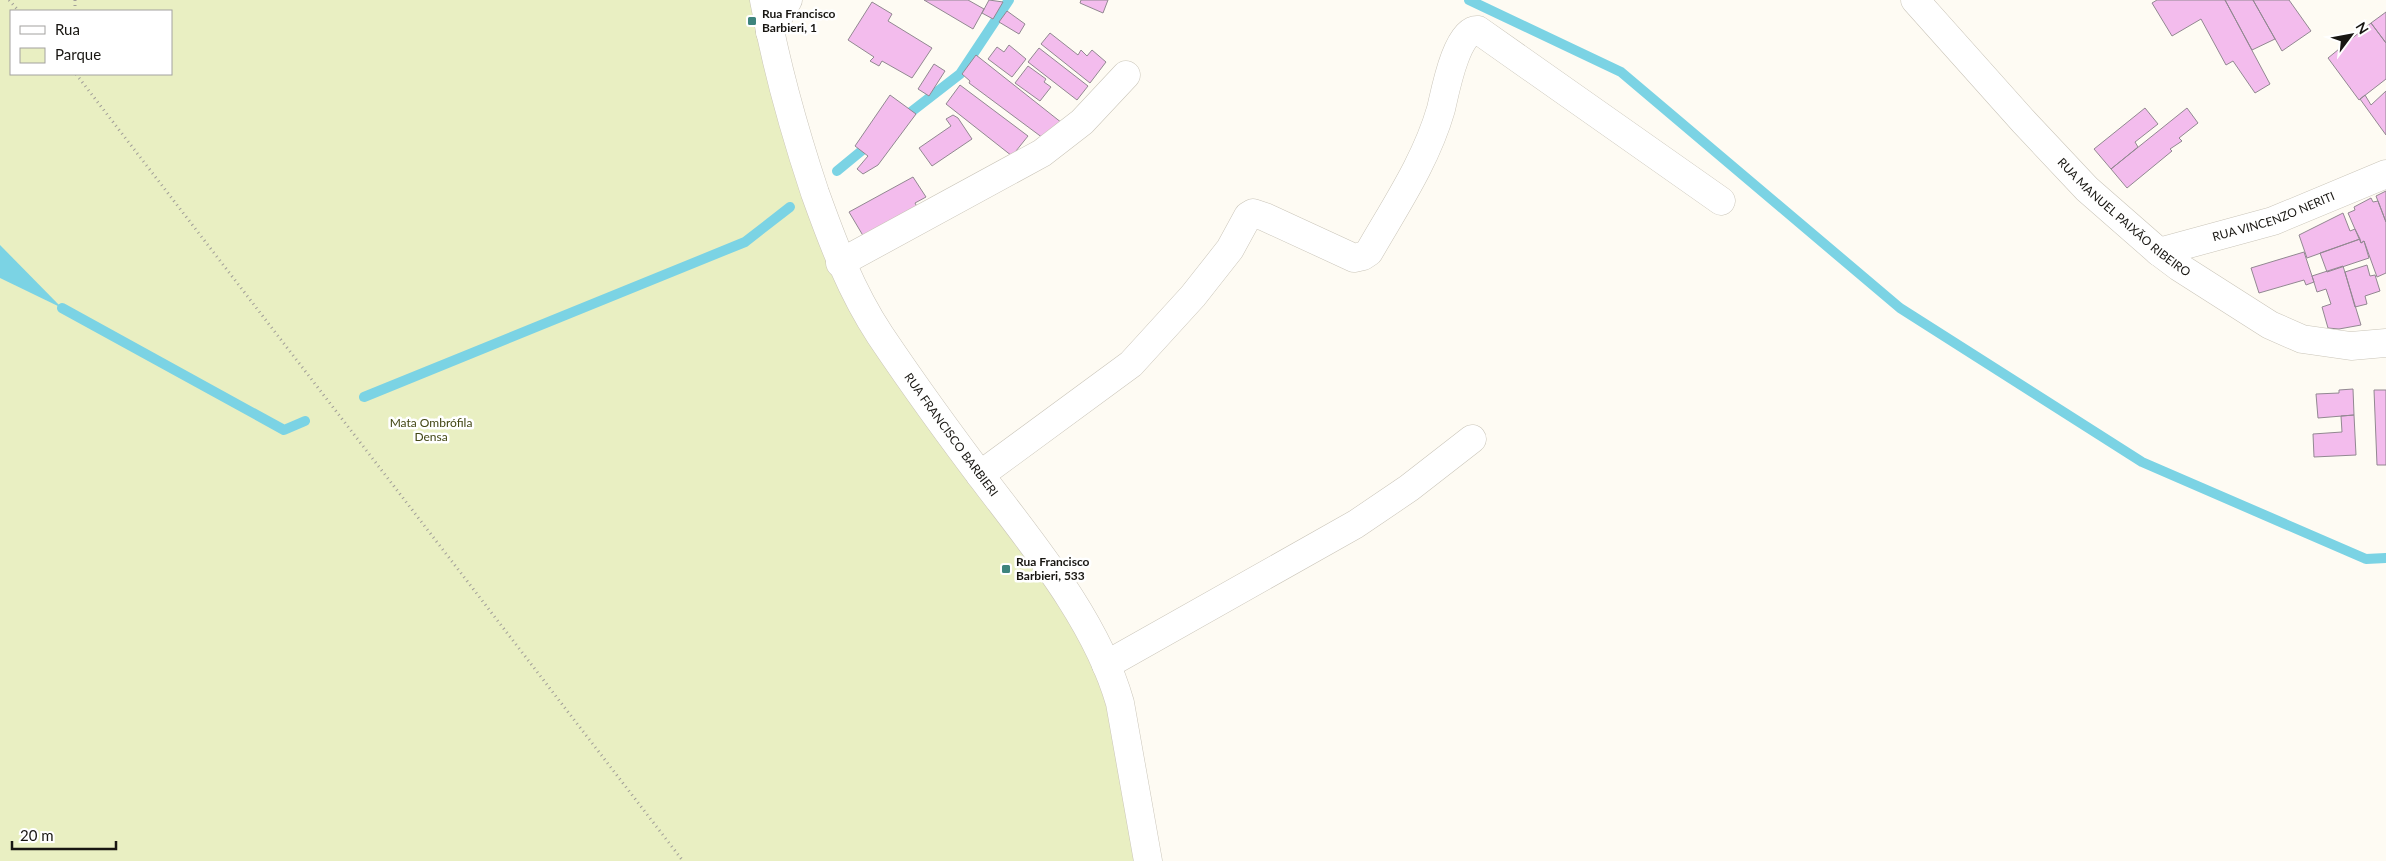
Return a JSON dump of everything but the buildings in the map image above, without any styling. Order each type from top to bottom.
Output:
[{"type":"street","name":"RUA FRANCISCO BARBIERI","points":[[764,0],[794,130],[840,263],[879,334],[980,475],[1042,557],[1086,624],[1114,680],[1120,703],[1148,861]]},
{"type":"street","points":[[770,32],[788,0]]},
{"type":"street","name":"RUA MANUEL PAIXÃO RIBEIRO","points":[[1915,0],[2087,189],[2159,252],[2270,325],[2302,339],[2351,346],[2386,343]]},
{"type":"street","points":[[980,475],[1131,364],[1193,296],[1230,249],[1248,216],[1253,213],[1354,258],[1369,252],[1424,157],[1440,110],[1452,65],[1462,43],[1469,32],[1474,30],[1478,30],[1721,201]]},
{"type":"street","points":[[840,263],[1042,153],[1082,122],[1126,75]]},
{"type":"street","name":"RUA VINCENZO NERITI","points":[[2159,252],[2274,221],[2386,174]]},
{"type":"street","points":[[1106,665],[1356,524],[1409,488],[1472,439]]},
{"type":"path","points":[[8,0],[18,10]]},
{"type":"path","points":[[77,75],[683,861]]},
{"type":"green space","name":"Mata Ombrófila Densa","points":[[0,0],[770,0],[849,279],[1114,685],[1149,861],[0,861]]},
{"type":"water","points":[[0,245],[62,308],[0,278]]},
{"type":"waterway","points":[[902,119],[960,74],[1009,0]]},
{"type":"waterway","points":[[1469,0],[1621,72],[1900,308],[2142,462],[2366,559],[2386,558]]},
{"type":"waterway","points":[[837,171],[871,143]]},
{"type":"waterway","points":[[364,397],[745,242],[790,207]]},
{"type":"waterway","points":[[62,308],[284,430],[305,421]]},
{"type":"place","name":"Rua Francisco Barbieri, 1","points":[[752,21]]},
{"type":"place","name":"Rua Francisco Barbieri, 533","points":[[1006,569]]}]
